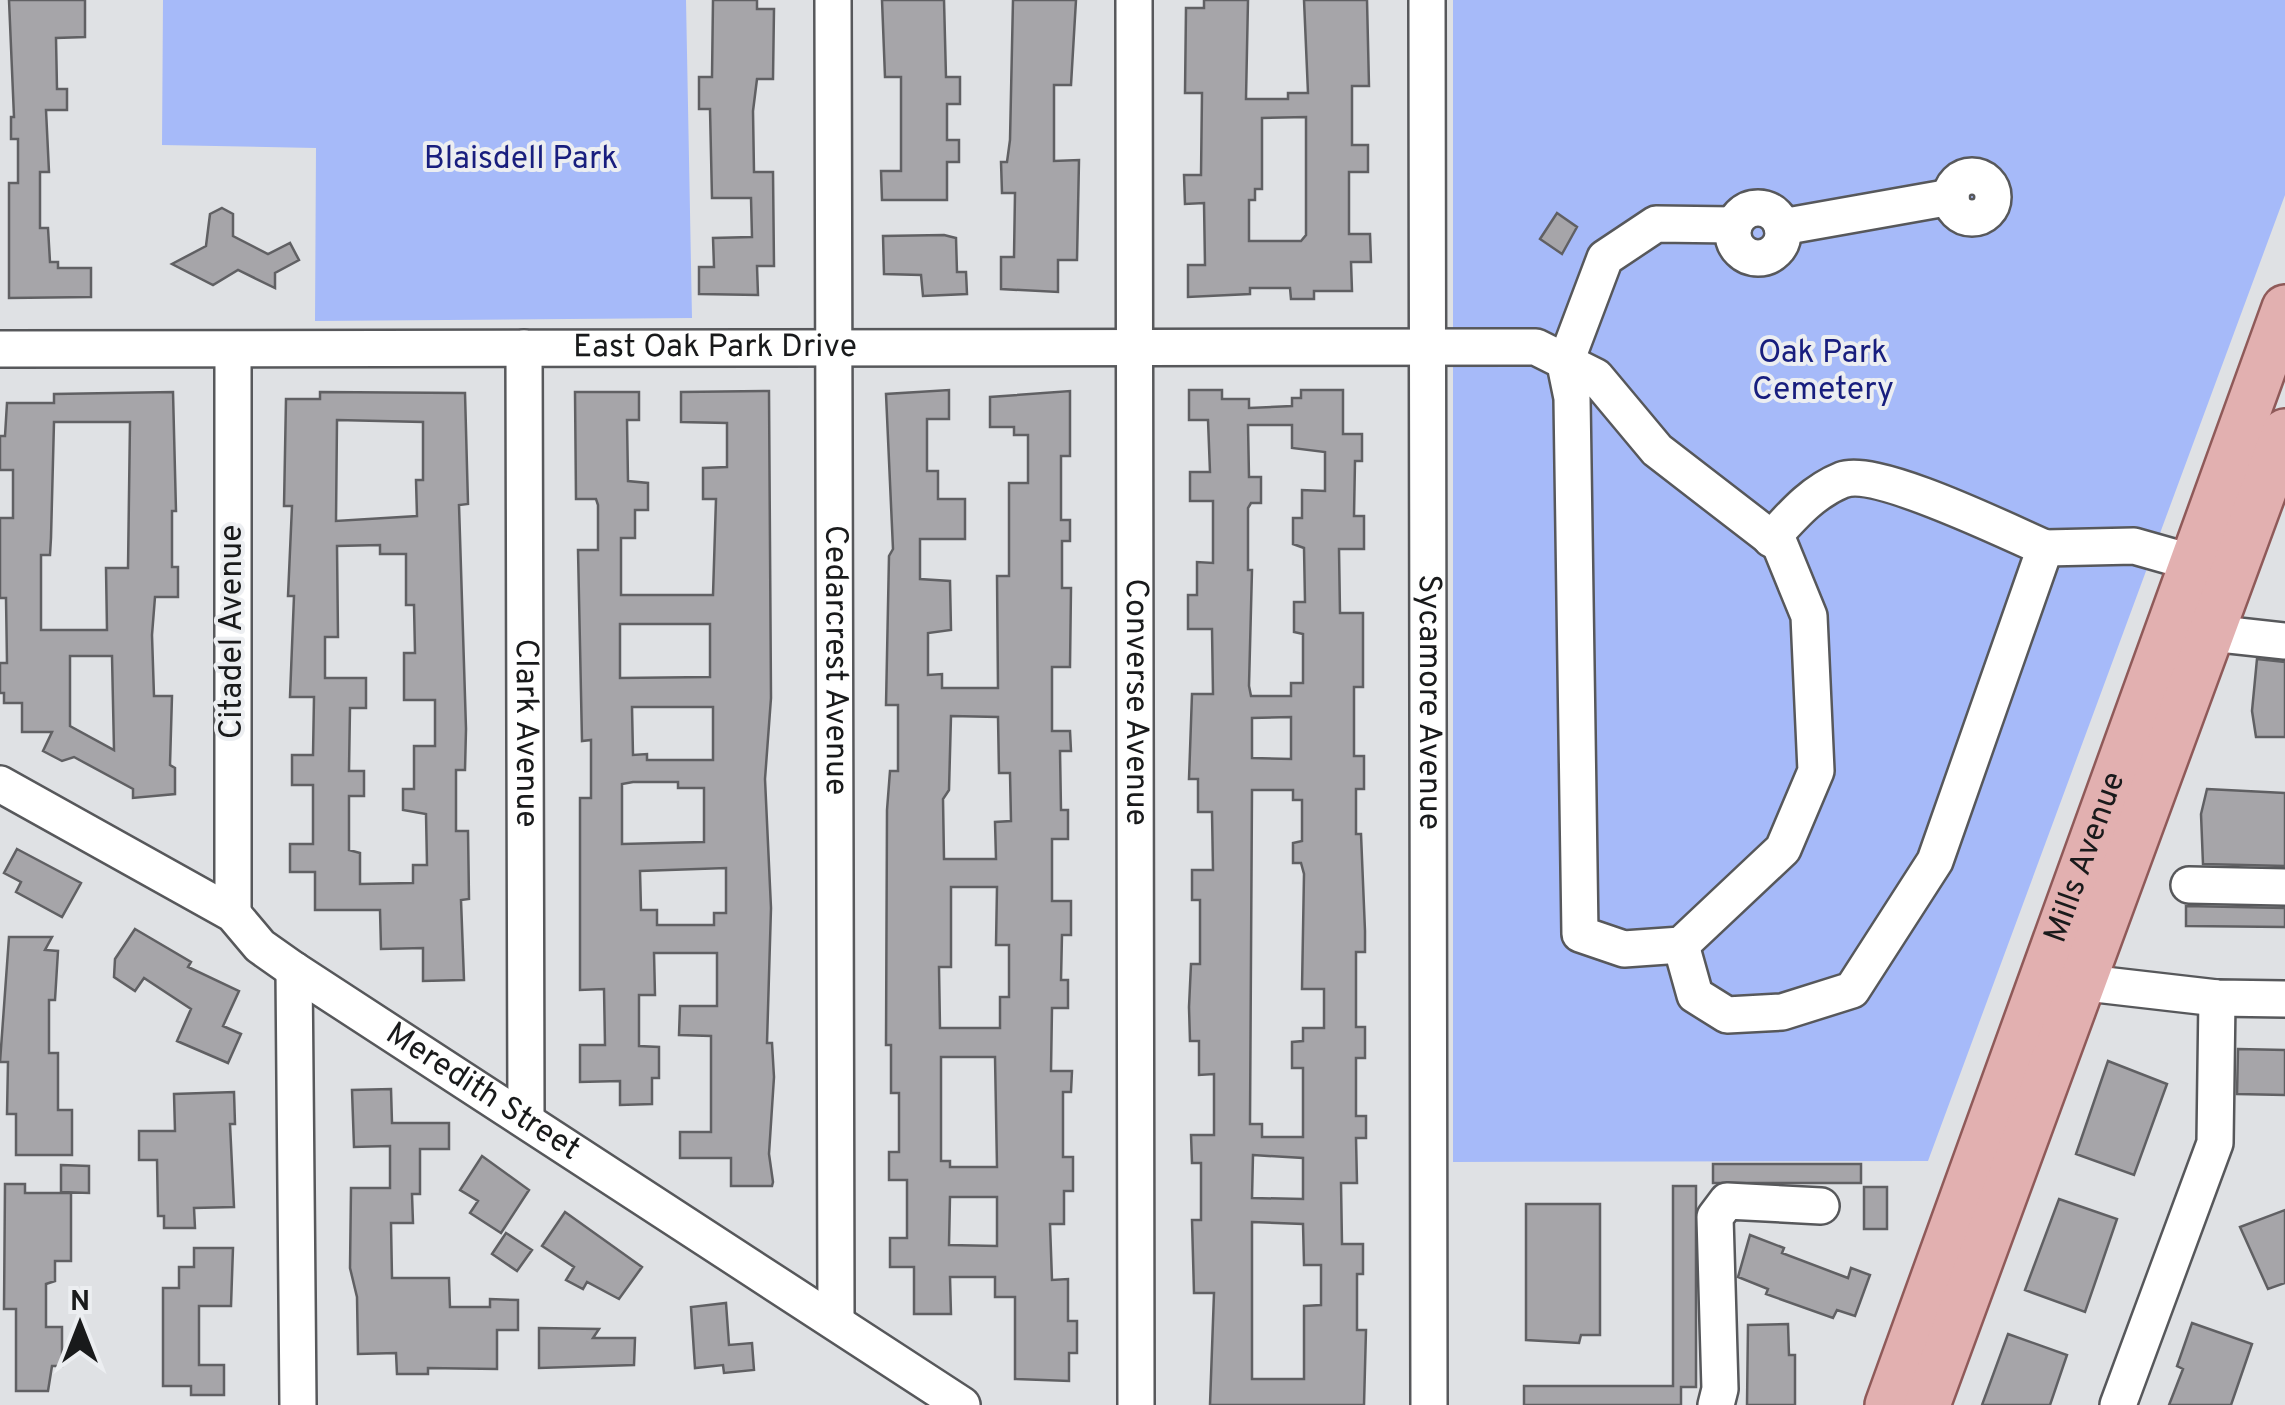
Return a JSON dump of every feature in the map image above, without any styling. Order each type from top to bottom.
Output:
[{"type":"main road","name":"Mills Avenue","points":[[1927,1405],[2065,980],[2194,563],[2285,308]]},
{"type":"main road","name":"Mills Avenue","points":[[1888,1405],[2211,633],[2285,432]]},
{"type":"street","name":"Cedarcrest Avenue","points":[[833,0],[836,1321]]},
{"type":"street","name":"Converse Avenue","points":[[1134,0],[1136,1405]]},
{"type":"street","name":"Sycamore Avenue","points":[[1427,0],[1430,1405]]},
{"type":"street","points":[[1951,197],[1782,227],[1766,208],[1750,208],[1734,225],[1656,224],[1606,258],[1565,364],[1572,398],[1580,934],[1624,949],[1681,945],[1783,849],[1816,772],[1809,616],[1780,545],[1771,539],[1803,503],[1845,479],[1879,482],[2046,548],[2134,546],[2194,563]]},
{"type":"street","name":"East Oak Park Drive","points":[[0,349],[1536,347],[1596,377],[1657,450],[1771,539]]},
{"type":"street","name":"Clark Avenue","points":[[524,348],[526,1118]]},
{"type":"street","name":"Citadel Avenue","points":[[233,350],[233,914]]},
{"type":"street","points":[[1681,945],[1695,995],[1727,1014],[1782,1012],[1852,990],[1935,862],[2046,548]]},
{"type":"street","points":[[2211,633],[2285,641]]},
{"type":"street","name":"Meredith Street","points":[[0,784],[233,914],[260,946],[294,970],[962,1405]]},
{"type":"street","points":[[2189,885],[2285,886]]},
{"type":"street","points":[[294,970],[298,1405]]},
{"type":"street","points":[[2065,980],[2217,998],[2285,999]]},
{"type":"street","points":[[2118,1405],[2215,1143],[2217,998]]},
{"type":"street","points":[[1716,1405],[1720,1388],[1715,1217],[1727,1201],[1821,1206]]},
{"type":"green space","name":"Blaisdell Park","points":[[163,0],[686,0],[692,318],[315,321],[316,148],[162,145]]},
{"type":"green space","name":"Oak Park Cemetery","points":[[1453,0],[2285,0],[2285,195],[1928,1161],[1453,1162]]},
{"type":"building","points":[[9,0],[85,0],[85,37],[56,38],[57,89],[67,89],[67,110],[46,110],[49,172],[40,172],[40,228],[48,228],[50,262],[58,262],[58,268],[91,268],[91,297],[9,298],[9,183],[18,183],[18,139],[11,139],[14,117]]},
{"type":"building","points":[[713,0],[757,0],[757,9],[774,9],[773,79],[757,79],[753,111],[754,172],[773,172],[774,266],[757,266],[758,295],[699,294],[699,267],[714,267],[713,238],[752,237],[751,198],[712,198],[710,109],[699,109],[699,77],[712,77]]},
{"type":"building","points":[[882,0],[944,0],[946,77],[960,77],[960,104],[947,104],[947,140],[959,140],[959,162],[947,162],[947,200],[882,200],[881,171],[901,171],[901,77],[885,77]]},
{"type":"building","points":[[1013,0],[1076,0],[1071,85],[1054,85],[1054,161],[1079,160],[1077,260],[1058,260],[1058,292],[1001,289],[1001,257],[1014,257],[1015,193],[1002,193],[1001,162],[1007,162],[1010,140]]},
{"type":"building","points":[[1204,0],[1248,0],[1246,99],[1288,99],[1288,93],[1308,93],[1304,0],[1367,0],[1369,86],[1352,86],[1352,145],[1368,145],[1368,172],[1349,172],[1349,234],[1370,234],[1371,262],[1351,262],[1352,291],[1314,291],[1314,299],[1291,299],[1290,288],[1250,288],[1250,294],[1188,297],[1188,265],[1205,265],[1204,203],[1185,204],[1184,175],[1201,175],[1202,93],[1185,93],[1186,8],[1204,8]],"holes":[[[1306,117],[1306,235],[1301,241],[1249,241],[1249,200],[1255,200],[1255,189],[1262,189],[1262,118]]]},
{"type":"building","points":[[222,208],[233,214],[233,236],[268,254],[290,243],[299,260],[275,273],[275,288],[238,270],[213,285],[172,264],[206,246],[210,214]]},
{"type":"building","points":[[1557,213],[1577,227],[1562,254],[1540,239]]},
{"type":"building","points":[[883,236],[956,238],[957,272],[966,272],[967,294],[923,296],[921,275],[884,274]]},
{"type":"building","points":[[949,390],[949,419],[927,419],[927,471],[938,471],[938,499],[965,499],[965,539],[920,539],[920,579],[950,581],[951,630],[928,633],[928,675],[942,674],[942,688],[998,688],[997,576],[1009,576],[1009,483],[1028,483],[1028,435],[1014,435],[1014,427],[990,427],[990,397],[1070,391],[1070,456],[1061,456],[1061,520],[1070,520],[1070,541],[1062,541],[1062,588],[1071,588],[1070,667],[1052,667],[1052,731],[1070,731],[1071,751],[1060,751],[1061,810],[1068,810],[1068,839],[1052,839],[1052,901],[1071,901],[1071,935],[1062,935],[1061,980],[1068,980],[1068,1008],[1052,1008],[1051,1071],[1072,1071],[1071,1092],[1063,1092],[1063,1157],[1073,1157],[1073,1191],[1064,1191],[1064,1224],[1050,1224],[1052,1280],[1068,1279],[1068,1321],[1077,1321],[1077,1353],[1069,1353],[1069,1381],[1015,1379],[1015,1297],[995,1297],[995,1277],[950,1277],[951,1314],[914,1314],[914,1267],[890,1267],[890,1238],[907,1238],[907,1180],[889,1180],[889,1152],[899,1152],[899,1093],[891,1093],[891,1045],[886,1045],[887,810],[890,771],[898,771],[898,705],[886,705],[889,556],[893,549],[886,394]],"holes":[[[951,716],[998,717],[999,773],[1010,773],[1011,821],[995,822],[996,859],[944,859],[943,799],[949,790]],[[951,887],[997,887],[996,945],[1009,945],[1009,997],[1000,997],[1000,1028],[940,1028],[939,967],[951,967]],[[941,1057],[995,1057],[997,1167],[950,1167],[950,1161],[941,1161]],[[950,1197],[997,1197],[997,1246],[949,1245]]]},
{"type":"building","points":[[1189,390],[1222,390],[1222,399],[1249,399],[1249,408],[1292,406],[1292,398],[1301,398],[1301,390],[1343,390],[1343,434],[1362,434],[1362,461],[1355,461],[1354,516],[1364,516],[1364,549],[1339,549],[1340,613],[1363,613],[1363,687],[1354,687],[1354,756],[1364,756],[1364,789],[1356,789],[1365,952],[1356,952],[1356,1027],[1365,1027],[1365,1058],[1356,1058],[1356,1116],[1366,1116],[1366,1138],[1356,1138],[1357,1183],[1341,1183],[1342,1244],[1363,1244],[1363,1274],[1357,1274],[1357,1330],[1366,1330],[1364,1405],[1210,1405],[1214,1293],[1194,1293],[1192,1220],[1201,1220],[1201,1163],[1192,1163],[1191,1135],[1214,1135],[1214,1074],[1199,1075],[1199,1041],[1190,1041],[1189,1007],[1191,964],[1200,964],[1200,900],[1192,900],[1192,870],[1213,870],[1212,812],[1198,812],[1198,779],[1189,779],[1192,694],[1213,694],[1212,629],[1188,629],[1188,595],[1197,595],[1197,562],[1213,563],[1213,501],[1190,501],[1190,472],[1210,472],[1208,420],[1189,420]],"holes":[[[1248,425],[1292,425],[1292,448],[1325,452],[1325,491],[1302,490],[1302,518],[1293,518],[1293,544],[1304,548],[1305,602],[1294,602],[1294,632],[1303,634],[1303,683],[1291,683],[1291,696],[1251,696],[1249,686],[1252,570],[1248,570],[1248,508],[1251,503],[1261,503],[1261,477],[1249,477]],[[1291,717],[1291,759],[1252,758],[1252,718]],[[1252,790],[1293,790],[1293,800],[1302,800],[1302,841],[1293,843],[1293,863],[1301,863],[1304,874],[1302,989],[1324,989],[1324,1028],[1303,1028],[1303,1041],[1292,1042],[1292,1068],[1303,1068],[1303,1137],[1262,1137],[1262,1124],[1250,1124]],[[1253,1155],[1303,1158],[1303,1199],[1252,1198]],[[1252,1222],[1303,1224],[1304,1265],[1321,1265],[1321,1305],[1304,1306],[1304,1379],[1252,1379]]]},
{"type":"building","points":[[769,391],[771,698],[765,779],[771,908],[767,1043],[772,1043],[774,1077],[769,1154],[772,1186],[731,1186],[731,1158],[680,1158],[680,1132],[711,1132],[711,1036],[679,1035],[680,1006],[717,1006],[717,953],[654,953],[655,995],[639,995],[639,1046],[659,1047],[659,1078],[652,1078],[652,1104],[620,1105],[620,1081],[580,1082],[580,1045],[605,1045],[604,989],[580,990],[580,798],[591,798],[591,740],[582,741],[578,550],[598,550],[598,505],[596,499],[576,499],[575,392],[639,392],[639,420],[627,420],[628,481],[648,483],[648,510],[635,510],[635,538],[621,538],[621,595],[713,595],[716,499],[703,499],[703,468],[727,467],[727,423],[681,422],[681,392]],"holes":[[[620,624],[710,624],[710,677],[620,678]],[[632,707],[713,707],[713,760],[647,760],[647,754],[633,755]],[[678,782],[678,788],[704,788],[704,842],[622,844],[622,784]],[[726,868],[726,913],[714,913],[714,925],[657,925],[657,910],[641,910],[640,871]]]},
{"type":"building","points":[[173,392],[176,511],[172,511],[172,567],[178,567],[178,597],[155,597],[152,635],[154,696],[172,696],[170,765],[175,768],[175,794],[133,798],[133,789],[74,757],[62,761],[43,751],[52,732],[22,732],[22,703],[4,703],[4,693],[0,693],[0,663],[7,663],[6,598],[0,598],[0,518],[13,518],[13,470],[0,470],[0,436],[5,436],[7,403],[54,403],[54,394]],"holes":[[[54,422],[130,422],[128,568],[106,568],[107,630],[41,630],[41,555],[50,555]],[[70,656],[112,656],[114,750],[70,726]]]},
{"type":"building","points":[[320,392],[465,393],[468,504],[459,505],[466,729],[465,770],[456,770],[456,831],[468,831],[469,899],[461,900],[464,980],[423,981],[423,948],[381,949],[380,910],[315,910],[315,872],[290,872],[290,844],[313,844],[313,785],[292,785],[292,755],[313,755],[314,697],[290,697],[294,596],[288,596],[292,506],[284,506],[286,399],[320,399]],"holes":[[[337,420],[423,422],[423,480],[416,480],[417,516],[336,521]],[[380,545],[380,554],[406,554],[406,605],[414,605],[415,653],[404,653],[404,700],[435,700],[435,746],[414,746],[414,789],[403,789],[403,810],[426,814],[427,865],[413,865],[413,883],[360,884],[360,853],[349,850],[349,796],[364,796],[364,771],[349,771],[350,708],[366,708],[366,678],[325,678],[325,637],[338,637],[337,546]]]},
{"type":"building","points":[[2257,659],[2285,662],[2285,737],[2256,737],[2252,711]]},
{"type":"building","points":[[2207,789],[2285,793],[2285,866],[2203,864],[2201,814]]},
{"type":"building","points":[[17,849],[81,883],[62,917],[16,892],[21,882],[4,873]]},
{"type":"building","points":[[2186,906],[2285,908],[2285,927],[2186,926]]},
{"type":"building","points":[[135,929],[191,962],[188,967],[239,991],[223,1026],[241,1034],[228,1063],[177,1041],[191,1009],[144,978],[135,991],[114,977],[115,959]]},
{"type":"building","points":[[9,937],[52,937],[45,950],[58,951],[55,1000],[49,1000],[49,1053],[58,1053],[58,1110],[72,1110],[72,1155],[16,1155],[16,1114],[7,1114],[8,1062],[0,1062]]},
{"type":"building","points":[[2238,1049],[2285,1050],[2285,1095],[2237,1094]]},
{"type":"building","points":[[2108,1061],[2167,1084],[2134,1175],[2076,1154]]},
{"type":"building","points":[[391,1089],[392,1123],[449,1123],[449,1149],[420,1149],[420,1194],[412,1194],[413,1223],[391,1223],[392,1278],[449,1278],[450,1307],[490,1307],[490,1299],[518,1300],[518,1330],[497,1330],[497,1369],[428,1368],[428,1374],[397,1374],[396,1353],[358,1354],[357,1297],[350,1268],[351,1188],[390,1188],[390,1146],[354,1147],[352,1090]]},
{"type":"building","points":[[234,1092],[235,1124],[230,1124],[234,1207],[194,1208],[195,1228],[164,1228],[164,1216],[158,1216],[157,1160],[139,1160],[139,1131],[175,1131],[174,1094]]},
{"type":"building","points":[[482,1156],[529,1190],[501,1233],[470,1213],[478,1201],[460,1190]]},
{"type":"building","points":[[1713,1164],[1861,1164],[1861,1183],[1713,1183]]},
{"type":"building","points":[[61,1165],[89,1166],[89,1193],[61,1192]]},
{"type":"building","points":[[5,1184],[25,1184],[25,1193],[71,1193],[71,1261],[55,1261],[55,1281],[46,1284],[46,1327],[62,1327],[62,1366],[52,1366],[48,1391],[16,1391],[16,1309],[4,1309]]},
{"type":"building","points":[[1673,1186],[1696,1186],[1696,1387],[1681,1387],[1681,1405],[1524,1405],[1524,1386],[1673,1386]]},
{"type":"building","points":[[1864,1187],[1887,1187],[1887,1229],[1864,1229]]},
{"type":"building","points":[[2059,1199],[2117,1219],[2085,1312],[2025,1290]]},
{"type":"building","points":[[1526,1204],[1600,1204],[1600,1335],[1581,1335],[1579,1343],[1526,1340]]},
{"type":"building","points":[[2285,1210],[2285,1283],[2268,1289],[2240,1227]]},
{"type":"building","points":[[565,1212],[642,1267],[619,1299],[587,1282],[583,1289],[566,1280],[574,1267],[542,1246]]},
{"type":"building","points":[[506,1233],[532,1250],[517,1271],[492,1254]]},
{"type":"building","points":[[1750,1235],[1784,1248],[1782,1253],[1848,1278],[1851,1268],[1870,1275],[1855,1316],[1837,1310],[1833,1318],[1766,1294],[1768,1289],[1738,1277]]},
{"type":"building","points":[[194,1248],[233,1248],[231,1306],[199,1306],[199,1365],[224,1365],[224,1395],[191,1395],[191,1386],[163,1386],[163,1288],[179,1288],[179,1267],[194,1267]]},
{"type":"building","points":[[726,1303],[729,1345],[752,1343],[754,1370],[724,1373],[723,1365],[695,1368],[691,1307]]},
{"type":"building","points":[[2192,1323],[2252,1344],[2231,1405],[2169,1405],[2183,1369],[2177,1366]]},
{"type":"building","points":[[1788,1324],[1789,1355],[1795,1355],[1795,1405],[1747,1405],[1748,1325]]},
{"type":"building","points":[[539,1328],[599,1329],[593,1338],[635,1338],[634,1365],[539,1368]]},
{"type":"building","points":[[2008,1334],[2067,1355],[2050,1405],[1982,1405]]}]
